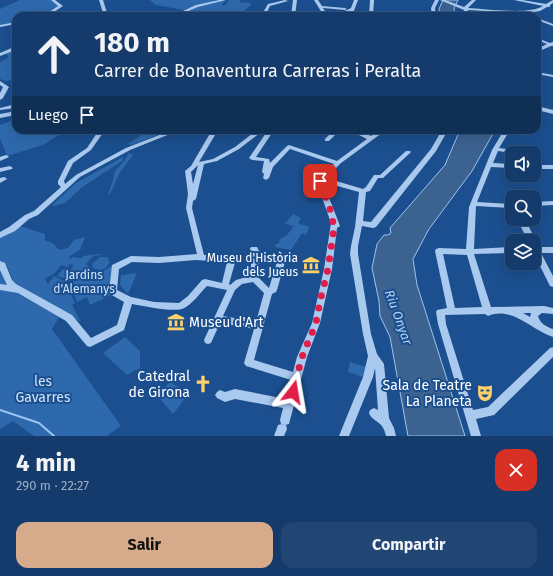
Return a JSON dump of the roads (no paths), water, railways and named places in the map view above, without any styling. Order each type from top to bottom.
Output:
[{"type":"street","points":[[51,12],[61,6],[53,0]]},
{"type":"street","points":[[101,0],[105,12]]},
{"type":"street","points":[[183,12],[197,6],[224,0]]},
{"type":"street","points":[[293,12],[295,0]]},
{"type":"street","points":[[316,0],[324,12]]},
{"type":"street","points":[[351,12],[356,0]]},
{"type":"street","points":[[371,12],[372,0]]},
{"type":"street","points":[[434,12],[437,0]]},
{"type":"street","points":[[442,0],[460,8],[493,12]]},
{"type":"street","points":[[466,12],[466,9],[474,0]]},
{"type":"street","points":[[516,0],[553,7]]},
{"type":"street","points":[[265,12],[269,5],[284,1],[294,6]]},
{"type":"street","points":[[532,12],[540,10],[553,1]]},
{"type":"street","points":[[321,7],[345,9]]},
{"type":"street","points":[[345,12],[352,9]]},
{"type":"street","points":[[541,20],[553,25]]},
{"type":"street","points":[[0,26],[12,24]]},
{"type":"street","points":[[541,40],[552,44]]},
{"type":"street","points":[[541,49],[552,44]]},
{"type":"street","points":[[0,55],[12,50]]},
{"type":"street","points":[[541,74],[553,76]]},
{"type":"street","points":[[0,82],[6,87],[0,98]]},
{"type":"street","points":[[12,106],[0,108],[1,116],[12,114]]},
{"type":"street","points":[[541,109],[553,112]]},
{"type":"street","points":[[65,187],[61,184],[61,181],[70,162],[89,149],[99,134]]},
{"type":"street","points":[[0,235],[12,229],[27,217],[36,213],[78,176],[128,149],[167,134]]},
{"type":"street","points":[[201,257],[190,206],[191,194],[188,171],[193,168],[213,134]]},
{"type":"street","points":[[190,206],[193,201],[202,163],[215,160],[239,147],[256,134]]},
{"type":"street","points":[[268,134],[256,152],[256,156],[263,160],[267,160],[265,173],[266,178],[270,166],[289,147],[337,163]]},
{"type":"street","points":[[327,134],[325,137],[327,140],[333,134]]},
{"type":"street","points":[[362,134],[371,138]]},
{"type":"street","points":[[324,179],[337,163],[377,134]]},
{"type":"street","points":[[359,223],[373,225],[434,150],[443,134]]},
{"type":"street","points":[[488,312],[473,252],[473,204],[496,149],[505,134]]},
{"type":"street","points":[[496,149],[505,150]]},
{"type":"street","points":[[391,436],[390,430],[384,418],[379,364],[373,356],[368,339],[354,254],[354,241],[359,223],[363,192],[368,188],[376,176],[378,178],[408,152]]},
{"type":"street","points":[[490,165],[505,166]]},
{"type":"street","points":[[541,166],[553,168]]},
{"type":"street","points":[[0,170],[10,168]]},
{"type":"street","points":[[324,179],[363,192]]},
{"type":"street","points":[[282,428],[302,357],[316,323],[335,226],[324,179]]},
{"type":"street","points":[[541,204],[553,203]]},
{"type":"street","points":[[473,204],[505,206]]},
{"type":"street","points":[[254,249],[256,253],[254,278],[268,292]]},
{"type":"street","points":[[541,249],[553,250]]},
{"type":"street","points":[[476,436],[442,324],[445,312],[439,251],[473,252],[505,250]]},
{"type":"street","points":[[208,340],[223,307],[228,287],[228,270],[232,259],[201,257],[159,260],[131,259],[115,267],[113,292],[129,300],[154,305],[180,306],[191,298],[205,282],[228,287],[254,278]]},
{"type":"street","points":[[541,258],[553,284]]},
{"type":"street","points":[[281,262],[273,290],[268,292],[257,326],[249,363],[296,378]]},
{"type":"street","points":[[0,264],[2,265],[9,282],[18,290],[70,319],[90,343],[121,327],[129,300]]},
{"type":"street","points":[[0,287],[18,290]]},
{"type":"street","points":[[445,312],[488,312],[507,310],[553,311]]},
{"type":"street","points":[[507,310],[552,333]]},
{"type":"street","points":[[539,310],[535,313],[534,317],[540,327]]},
{"type":"street","points":[[218,319],[257,326]]},
{"type":"street","points":[[470,414],[490,412],[553,351]]},
{"type":"street","points":[[344,436],[368,377],[373,356]]},
{"type":"street","points":[[220,395],[225,397],[235,394],[290,404]]},
{"type":"street","points":[[374,413],[384,418]]},
{"type":"water","points":[[443,0],[458,0],[454,8],[454,12],[440,12],[439,9]]},
{"type":"water","name":"Riu Onyar","points":[[458,134],[493,134],[472,171],[429,229],[413,259],[417,285],[465,436],[408,436],[390,337],[380,316],[379,301],[372,268],[377,244],[384,235],[391,233],[390,228],[445,165]]},
{"type":"waterway","points":[[0,410],[39,423],[54,436]]},
{"type":"place","name":"Museu d'Història dels Jueus","points":[[311,265]]},
{"type":"place","name":"Museu d'Art","points":[[176,322]]},
{"type":"place","name":"Catedral de Girona","points":[[203,384]]},
{"type":"place","name":"Sala de Teatre La Planeta","points":[[485,393]]},
{"type":"park label","name":"Jardins d'Alemanys","points":[[84,282]]},
{"type":"park label","name":"les Gavarres","points":[[43,390]]}]
